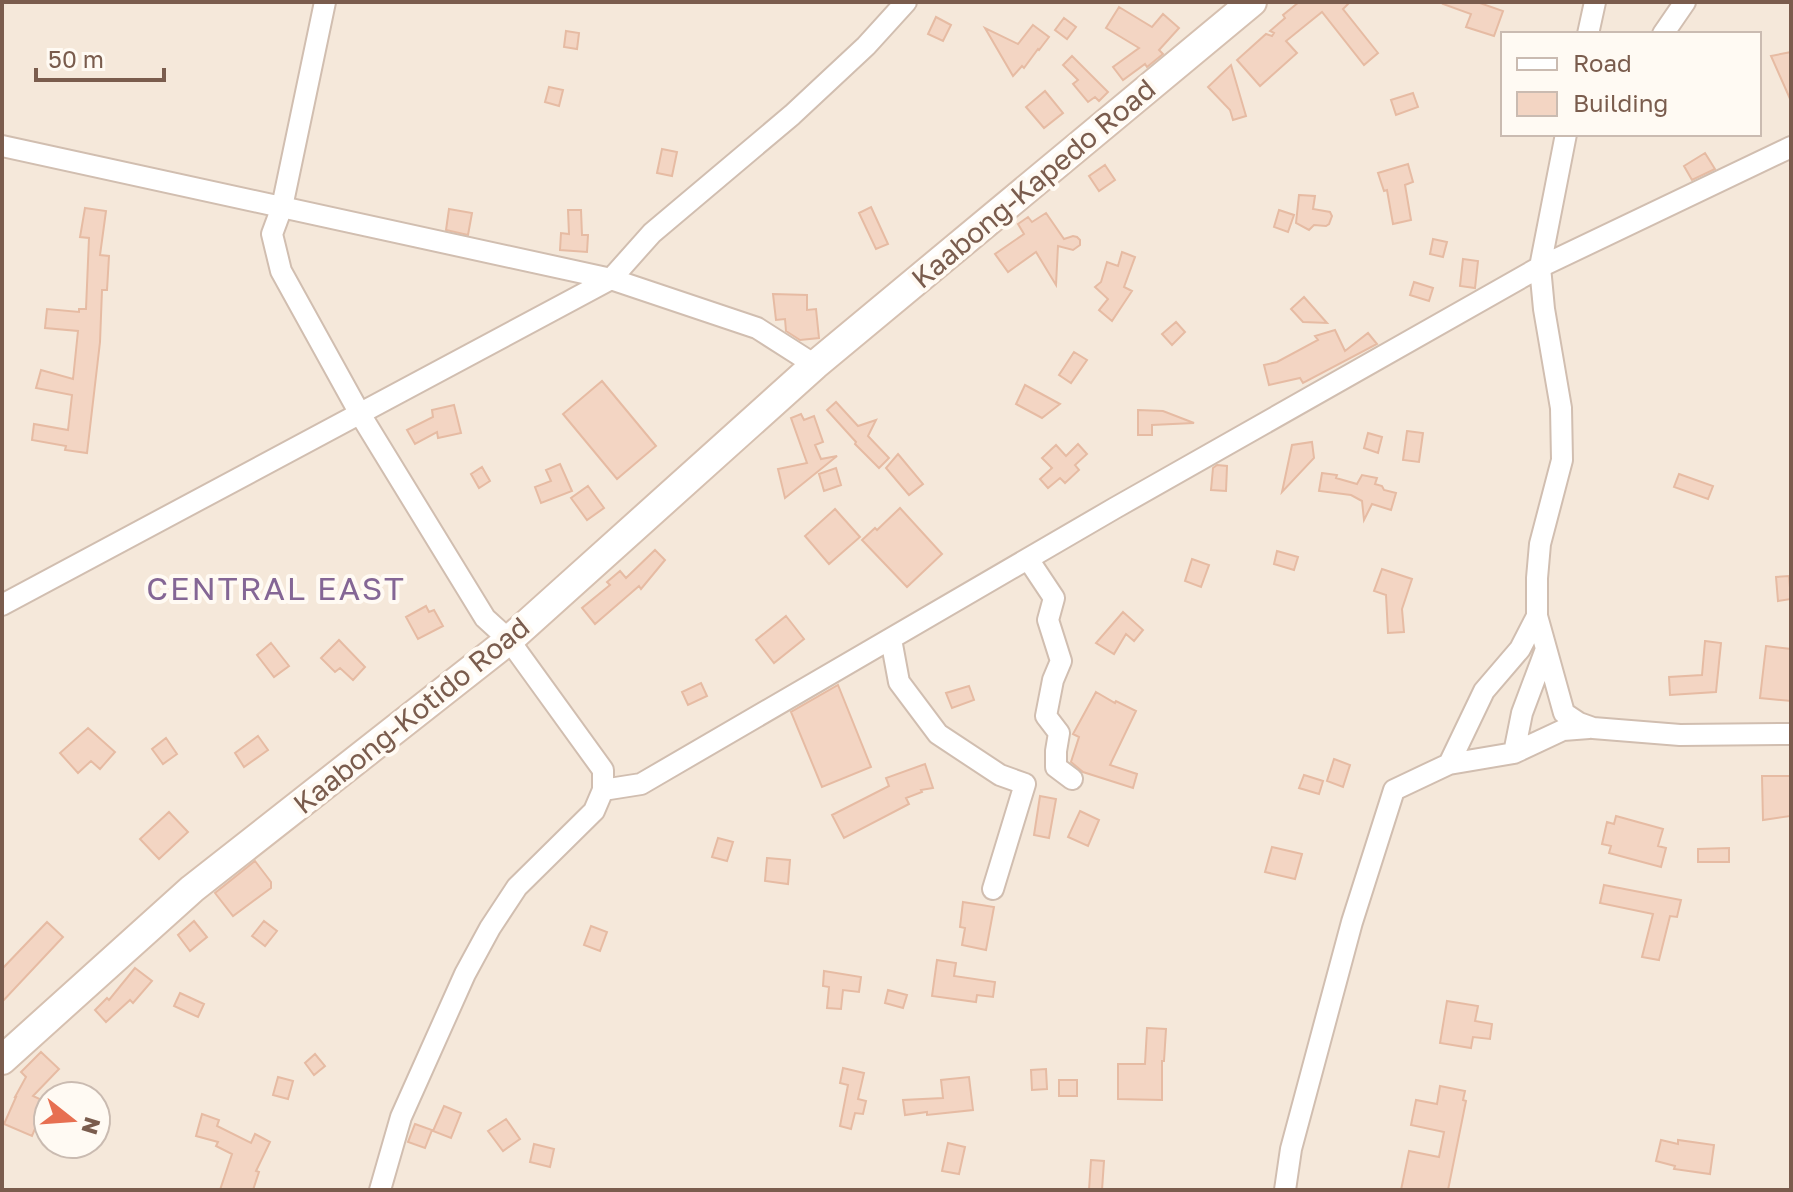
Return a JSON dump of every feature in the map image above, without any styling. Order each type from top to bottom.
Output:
[{"type":"main road","name":"Kaabong-Kapedo Road","points":[[815,365],[1252,2]]},
{"type":"main road","name":"Kaabong-Kotido Road","points":[[2,1060],[192,889],[509,640],[815,365]]},
{"type":"street","points":[[325,2],[282,207],[272,234],[281,271],[360,414],[485,618],[509,640],[603,770],[603,790],[594,811],[517,887],[465,974],[401,1117],[380,1190]]},
{"type":"street","points":[[2,605],[611,279],[652,233],[792,115],[866,46],[906,2]]},
{"type":"street","points":[[1588,32],[1595,2]]},
{"type":"street","points":[[1664,32],[1685,2]]},
{"type":"street","points":[[1566,136],[1540,267],[1561,408],[1562,460],[1540,544],[1537,616],[1564,713],[1593,728]]},
{"type":"street","points":[[2,146],[611,279],[757,328],[815,365]]},
{"type":"street","points":[[603,790],[641,784],[1540,267],[1791,147]]},
{"type":"street","points":[[1028,559],[1054,598],[1048,620],[1061,661],[1053,680],[1046,716],[1059,733],[1056,767],[1072,779]]},
{"type":"street","points":[[1449,764],[1484,691],[1520,649],[1537,616]]},
{"type":"street","points":[[891,639],[899,682],[938,734],[1000,775],[1025,784],[993,889]]},
{"type":"street","points":[[1514,753],[1522,713],[1546,649]]},
{"type":"street","points":[[1285,1190],[1291,1149],[1348,935],[1394,790],[1449,764],[1514,753],[1563,730],[1593,728],[1680,735],[1791,734]]},
{"type":"shaded area","points":[[2,2],[1791,2],[1791,1190],[2,1190]]},
{"type":"building","points":[[1299,2],[1350,2],[1343,9],[1378,53],[1364,65],[1322,12],[1286,41],[1297,53],[1260,86],[1237,60],[1266,34],[1272,36],[1274,33],[1270,31]]},
{"type":"building","points":[[1444,2],[1477,2],[1503,11],[1494,36],[1466,27],[1471,14]]},
{"type":"building","points":[[1119,7],[1152,27],[1163,14],[1179,28],[1159,50],[1163,54],[1123,80],[1113,67],[1139,48],[1106,28]]},
{"type":"building","points":[[936,17],[951,25],[943,41],[928,34]]},
{"type":"building","points":[[1064,18],[1076,27],[1067,39],[1055,30]]},
{"type":"building","points":[[1033,25],[1049,37],[1024,68],[1022,66],[1013,76],[985,28],[1018,44]]},
{"type":"building","points":[[566,31],[579,33],[577,49],[564,47]]},
{"type":"building","points":[[1791,52],[1791,101],[1771,56]]},
{"type":"building","points":[[1072,56],[1108,92],[1099,101],[1095,97],[1088,102],[1073,84],[1078,80],[1063,65]]},
{"type":"building","points":[[1231,65],[1246,116],[1233,120],[1230,110],[1208,87]]},
{"type":"building","points":[[549,87],[563,90],[559,106],[545,102]]},
{"type":"building","points":[[1045,91],[1063,113],[1044,128],[1026,107]]},
{"type":"building","points":[[1413,93],[1418,107],[1396,115],[1391,100]]},
{"type":"building","points":[[662,149],[677,152],[672,176],[657,173]]},
{"type":"building","points":[[1705,153],[1715,169],[1692,180],[1684,166]]},
{"type":"building","points":[[1408,164],[1413,182],[1405,185],[1411,220],[1393,224],[1387,190],[1384,191],[1378,173]]},
{"type":"building","points":[[1105,165],[1115,180],[1099,191],[1089,176]]},
{"type":"building","points":[[1299,195],[1315,196],[1313,209],[1330,212],[1329,224],[1314,225],[1309,230],[1296,223]]},
{"type":"building","points":[[871,207],[888,244],[876,249],[859,213]]},
{"type":"building","points":[[85,208],[106,211],[100,255],[109,256],[107,290],[102,290],[100,342],[87,453],[32,440],[34,424],[68,430],[72,395],[36,388],[41,370],[73,379],[78,331],[45,328],[47,309],[79,312],[79,309],[86,309],[89,238],[80,237]]},
{"type":"building","points":[[449,209],[472,213],[468,235],[446,230]]},
{"type":"building","points":[[568,210],[581,210],[582,235],[588,235],[587,252],[560,250],[561,233],[569,234]]},
{"type":"building","points":[[1279,210],[1294,215],[1288,232],[1274,227]]},
{"type":"building","points":[[1046,213],[1064,239],[1073,236],[1080,240],[1080,245],[1073,250],[1058,246],[1056,285],[1036,252],[1008,272],[995,254],[1024,234],[1018,224],[1028,217],[1032,222]]},
{"type":"building","points":[[1433,239],[1447,242],[1443,257],[1430,254]]},
{"type":"building","points":[[1122,252],[1135,257],[1124,287],[1132,291],[1112,321],[1099,310],[1108,299],[1095,287],[1101,282],[1107,262],[1118,266]]},
{"type":"building","points":[[1463,259],[1478,261],[1475,288],[1460,286]]},
{"type":"building","points":[[1414,282],[1433,288],[1429,301],[1410,295]]},
{"type":"building","points":[[773,294],[807,295],[807,310],[816,309],[819,338],[800,340],[786,331],[785,319],[776,320]]},
{"type":"building","points":[[1304,297],[1327,323],[1303,322],[1291,309]]},
{"type":"building","points":[[1176,322],[1185,332],[1172,345],[1162,334]]},
{"type":"building","points":[[1335,330],[1345,351],[1368,333],[1377,344],[1303,383],[1300,378],[1269,385],[1264,365],[1277,362],[1318,340],[1315,336]]},
{"type":"building","points":[[1074,352],[1087,360],[1071,383],[1059,375]]},
{"type":"building","points":[[602,381],[656,446],[617,479],[563,414]]},
{"type":"building","points":[[1025,385],[1060,404],[1042,418],[1016,404]]},
{"type":"building","points":[[836,402],[858,426],[876,420],[868,436],[889,458],[879,468],[827,410]]},
{"type":"building","points":[[454,405],[461,433],[438,438],[437,432],[415,444],[407,430],[433,417],[432,410]]},
{"type":"building","points":[[1138,410],[1163,411],[1194,423],[1152,425],[1152,435],[1138,435]]},
{"type":"building","points":[[801,414],[804,420],[814,416],[823,442],[815,445],[821,459],[837,456],[785,498],[778,469],[807,463],[791,418]]},
{"type":"building","points":[[1407,431],[1423,433],[1419,462],[1403,460]]},
{"type":"building","points":[[1368,433],[1382,437],[1378,453],[1364,448]]},
{"type":"building","points":[[1312,442],[1314,458],[1282,492],[1292,445]]},
{"type":"building","points":[[1078,444],[1087,454],[1075,465],[1079,470],[1065,483],[1060,478],[1048,488],[1040,479],[1052,468],[1042,458],[1056,445],[1066,456]]},
{"type":"building","points":[[898,454],[923,484],[909,495],[886,468]]},
{"type":"building","points":[[560,464],[572,491],[541,503],[535,487],[551,481],[546,470]]},
{"type":"building","points":[[1217,465],[1227,466],[1226,491],[1211,490],[1213,468]]},
{"type":"building","points":[[482,467],[490,481],[479,488],[471,474]]},
{"type":"building","points":[[836,468],[841,485],[824,491],[819,474]]},
{"type":"building","points":[[1322,473],[1337,475],[1336,478],[1357,484],[1362,475],[1377,478],[1375,484],[1396,493],[1391,510],[1372,504],[1364,520],[1362,501],[1351,495],[1319,491]]},
{"type":"building","points":[[1679,474],[1713,486],[1708,499],[1674,487]]},
{"type":"building","points":[[588,486],[604,508],[587,520],[571,498]]},
{"type":"building","points":[[900,508],[942,554],[907,587],[862,540]]},
{"type":"building","points":[[835,509],[860,537],[829,564],[805,536]]},
{"type":"building","points":[[655,550],[665,560],[641,589],[639,586],[595,624],[582,608],[610,585],[607,582],[620,571],[626,578]]},
{"type":"building","points":[[1277,551],[1298,557],[1294,570],[1274,564]]},
{"type":"building","points":[[1192,559],[1209,565],[1201,587],[1185,581]]},
{"type":"building","points":[[1382,569],[1412,579],[1402,609],[1404,632],[1388,633],[1386,595],[1374,591]]},
{"type":"building","points":[[1789,576],[1791,599],[1778,601],[1776,577]]},
{"type":"building","points":[[426,606],[429,612],[434,610],[443,626],[418,639],[406,617]]},
{"type":"building","points":[[1123,612],[1143,630],[1134,641],[1126,634],[1114,654],[1096,643]]},
{"type":"building","points":[[786,616],[804,639],[774,663],[756,640]]},
{"type":"building","points":[[339,640],[365,667],[353,680],[340,668],[335,672],[321,658]]},
{"type":"building","points":[[1705,641],[1721,643],[1716,692],[1670,695],[1669,677],[1702,675]]},
{"type":"building","points":[[271,643],[289,666],[274,677],[257,655]]},
{"type":"building","points":[[1766,646],[1791,649],[1791,701],[1760,698]]},
{"type":"building","points":[[701,683],[707,696],[688,705],[682,692]]},
{"type":"building","points":[[838,685],[871,767],[822,787],[791,712]]},
{"type":"building","points":[[969,686],[974,700],[952,708],[946,693]]},
{"type":"building","points":[[1096,692],[1136,711],[1110,765],[1137,774],[1133,788],[1083,772],[1071,762],[1079,737],[1073,734]]},
{"type":"building","points":[[88,728],[115,752],[100,769],[91,761],[78,773],[60,753]]},
{"type":"building","points":[[258,736],[268,750],[244,767],[235,753]]},
{"type":"building","points":[[166,738],[177,754],[163,764],[152,749]]},
{"type":"building","points":[[1334,759],[1350,765],[1343,787],[1327,781]]},
{"type":"building","points":[[925,764],[933,788],[906,798],[909,804],[844,838],[832,815],[889,786],[886,778]]},
{"type":"building","points":[[1304,775],[1323,781],[1319,794],[1299,788]]},
{"type":"building","points":[[1762,776],[1791,776],[1791,816],[1763,820]]},
{"type":"building","points":[[1040,796],[1056,799],[1049,838],[1034,835]]},
{"type":"building","points":[[1080,811],[1099,820],[1088,846],[1068,837]]},
{"type":"building","points":[[169,812],[188,832],[159,859],[140,839]]},
{"type":"building","points":[[1616,816],[1663,829],[1658,846],[1666,848],[1661,867],[1609,853],[1611,846],[1602,844],[1607,822],[1614,824]]},
{"type":"building","points":[[718,838],[733,842],[727,861],[712,857]]},
{"type":"building","points":[[1272,847],[1302,854],[1295,879],[1265,872]]},
{"type":"building","points":[[1729,848],[1729,862],[1698,862],[1698,849]]},
{"type":"building","points":[[767,858],[790,860],[788,884],[765,881]]},
{"type":"building","points":[[255,861],[271,882],[271,888],[233,916],[215,893]]},
{"type":"building","points":[[1604,885],[1681,900],[1677,917],[1670,916],[1659,960],[1642,957],[1653,914],[1600,903]]},
{"type":"building","points":[[963,902],[994,907],[986,950],[962,945],[965,928],[960,927]]},
{"type":"building","points":[[194,921],[207,937],[190,951],[178,935]]},
{"type":"building","points":[[264,921],[277,931],[265,946],[252,936]]},
{"type":"building","points":[[47,922],[63,937],[2,1002],[2,969]]},
{"type":"building","points":[[591,926],[607,932],[600,951],[584,945]]},
{"type":"building","points":[[937,960],[956,963],[954,976],[995,982],[993,997],[977,995],[976,1002],[932,996]]},
{"type":"building","points":[[135,968],[152,981],[133,1003],[130,1000],[106,1022],[95,1010],[107,998],[109,1000]]},
{"type":"building","points":[[824,971],[861,977],[859,992],[843,990],[841,1009],[827,1008],[829,987],[823,986]]},
{"type":"building","points":[[888,990],[907,995],[903,1008],[885,1003]]},
{"type":"building","points":[[180,993],[204,1004],[198,1017],[174,1006]]},
{"type":"building","points":[[1447,1001],[1478,1006],[1475,1021],[1492,1024],[1490,1039],[1473,1037],[1471,1048],[1440,1043]]},
{"type":"building","points":[[1147,1028],[1166,1029],[1162,1100],[1118,1099],[1118,1064],[1145,1064]]},
{"type":"building","points":[[41,1052],[59,1069],[48,1080],[32,1080],[32,1136],[4,1124],[26,1077],[21,1072]]},
{"type":"building","points":[[315,1054],[325,1066],[314,1075],[305,1063]]},
{"type":"building","points":[[843,1068],[864,1073],[858,1099],[866,1101],[863,1114],[855,1113],[851,1129],[840,1126],[848,1085],[840,1083]]},
{"type":"building","points":[[1046,1069],[1047,1089],[1032,1090],[1031,1070]]},
{"type":"building","points":[[278,1077],[293,1081],[288,1099],[273,1095]]},
{"type":"building","points":[[969,1077],[973,1110],[905,1115],[903,1100],[943,1098],[941,1080]]},
{"type":"building","points":[[1059,1080],[1077,1080],[1077,1096],[1059,1096]]},
{"type":"building","points":[[1440,1086],[1465,1091],[1463,1100],[1466,1101],[1448,1190],[1401,1190],[1409,1151],[1439,1157],[1444,1132],[1411,1125],[1416,1100],[1437,1104]]},
{"type":"building","points":[[444,1106],[461,1113],[451,1138],[433,1131]]},
{"type":"building","points":[[202,1114],[219,1120],[217,1126],[251,1143],[255,1134],[270,1142],[256,1171],[259,1172],[253,1190],[220,1190],[232,1154],[216,1146],[218,1142],[196,1136]]},
{"type":"building","points":[[506,1119],[520,1139],[503,1151],[488,1131]]},
{"type":"building","points":[[415,1124],[432,1130],[425,1148],[408,1142]]},
{"type":"building","points":[[1661,1140],[1714,1145],[1710,1174],[1674,1169],[1675,1166],[1656,1161]]},
{"type":"building","points":[[948,1143],[965,1147],[959,1174],[942,1171]]},
{"type":"building","points":[[534,1144],[554,1149],[550,1167],[530,1162]]},
{"type":"building","points":[[1091,1160],[1104,1161],[1102,1190],[1089,1190]]},
{"type":"district","name":"CENTRAL EAST","points":[[276,588]]}]
